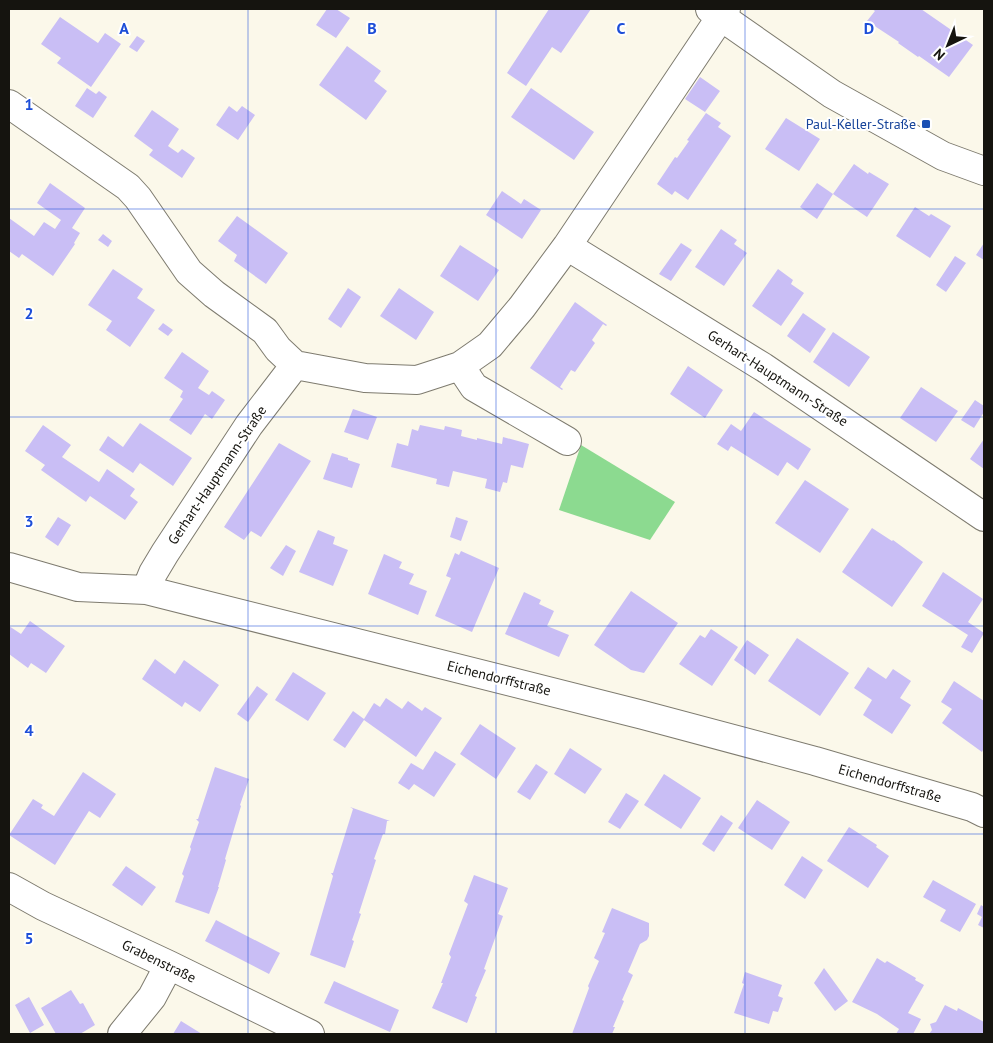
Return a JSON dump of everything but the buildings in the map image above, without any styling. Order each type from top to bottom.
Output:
[{"type":"street","points":[[9,104],[128,188],[138,198],[189,272],[214,294],[265,331],[295,365],[365,378],[417,380],[460,366],[490,345],[522,307],[567,246],[719,11],[832,94],[942,156],[984,171]]},
{"type":"street","name":"Gerhart-Hauptmann-Straße","points":[[567,246],[763,367],[984,516]]},
{"type":"street","name":"Gerhart-Hauptmann-Straße","points":[[146,590],[161,560],[249,425],[295,365]]},
{"type":"street","points":[[460,366],[474,387],[567,441]]},
{"type":"street","name":"Eichendorffstraße","points":[[9,567],[78,587],[146,590],[652,717],[824,764],[972,807],[984,813]]},
{"type":"street","name":"Grabenstraße","points":[[9,888],[310,1034]]},
{"type":"street","points":[[122,1034],[152,997],[169,964]]},
{"type":"green space","points":[[581,445],[675,502],[650,540],[559,510]]},
{"type":"place","name":"Paul-Keller-Straße","points":[[926,124]]}]
